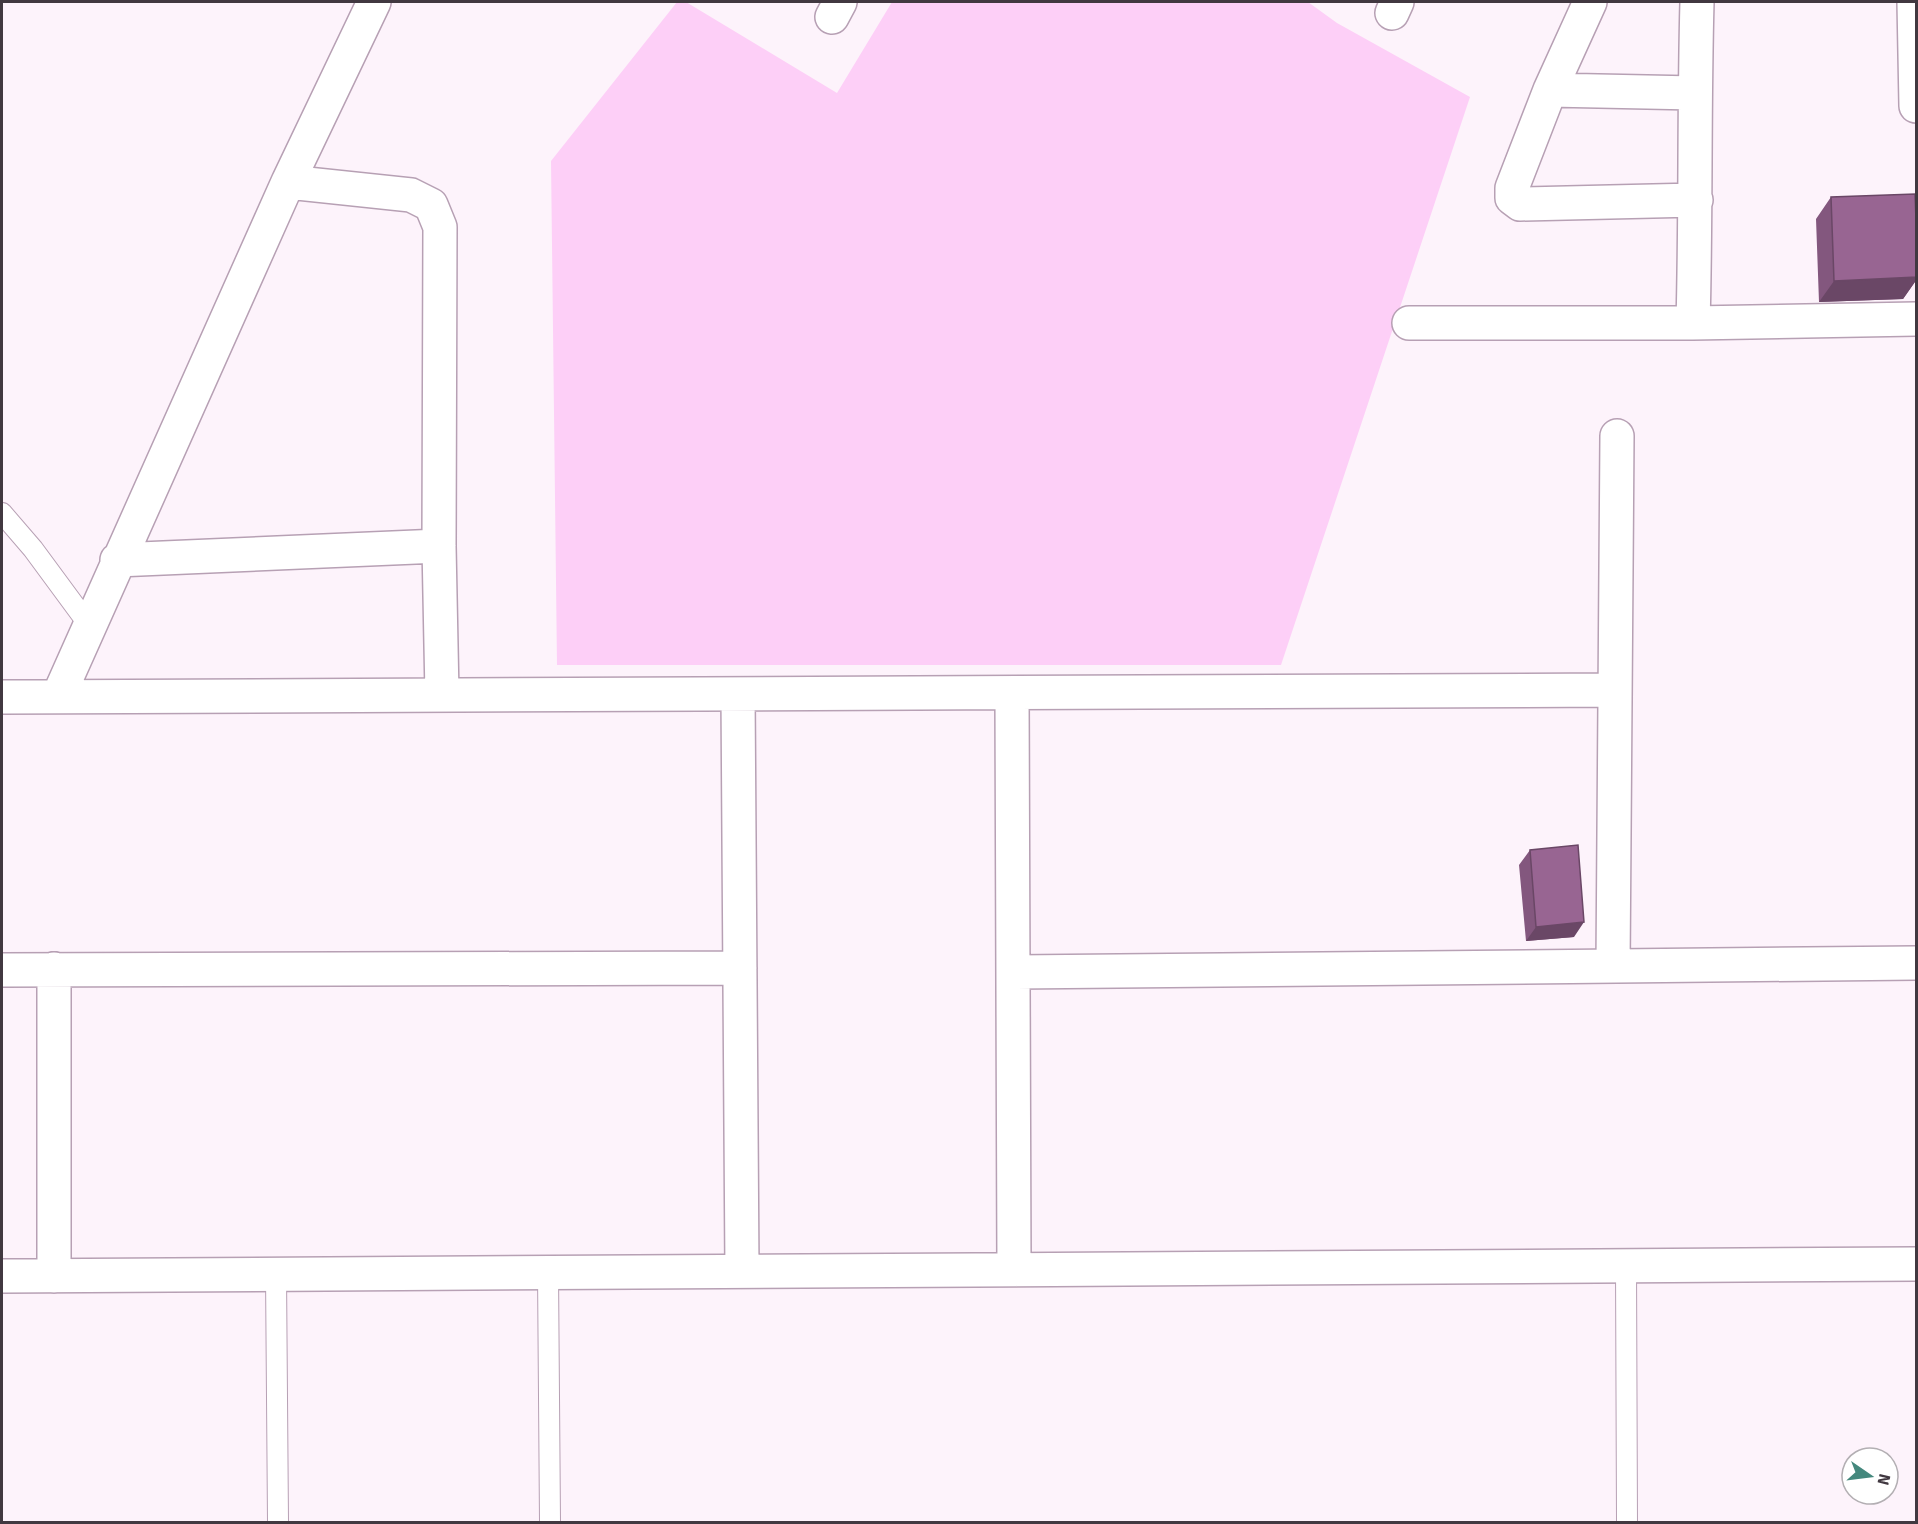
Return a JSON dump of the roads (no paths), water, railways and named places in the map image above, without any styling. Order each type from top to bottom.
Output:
[{"type":"street","points":[[58,697],[117,560],[288,182],[374,2]]},
{"type":"street","points":[[1590,2],[1550,90],[1512,188],[1512,198],[1520,204],[1696,200]]},
{"type":"street","points":[[1693,323],[1697,2]]},
{"type":"street","points":[[1914,2],[1916,85]]},
{"type":"street","points":[[1550,90],[1695,93]]},
{"type":"street","points":[[288,182],[411,195],[431,205],[440,227],[439,546],[442,695]]},
{"type":"street","points":[[1409,323],[1693,323],[1917,319]]},
{"type":"street","points":[[1613,966],[1617,436]]},
{"type":"street","points":[[117,560],[439,546]]},
{"type":"street","points":[[2,697],[1615,690]]},
{"type":"street","points":[[1012,693],[1014,1269]]},
{"type":"street","points":[[738,694],[742,1271]]},
{"type":"street","points":[[1013,972],[1917,963]]},
{"type":"street","points":[[2,970],[740,968]]},
{"type":"street","points":[[54,969],[54,1276]]},
{"type":"street","points":[[2,1276],[1917,1264]]},
{"type":"lane","points":[[2,513],[33,549],[89,625]]},
{"type":"lane","points":[[1626,1266],[1627,1522]]},
{"type":"lane","points":[[548,1272],[550,1522]]},
{"type":"lane","points":[[276,1274],[278,1522]]}]
